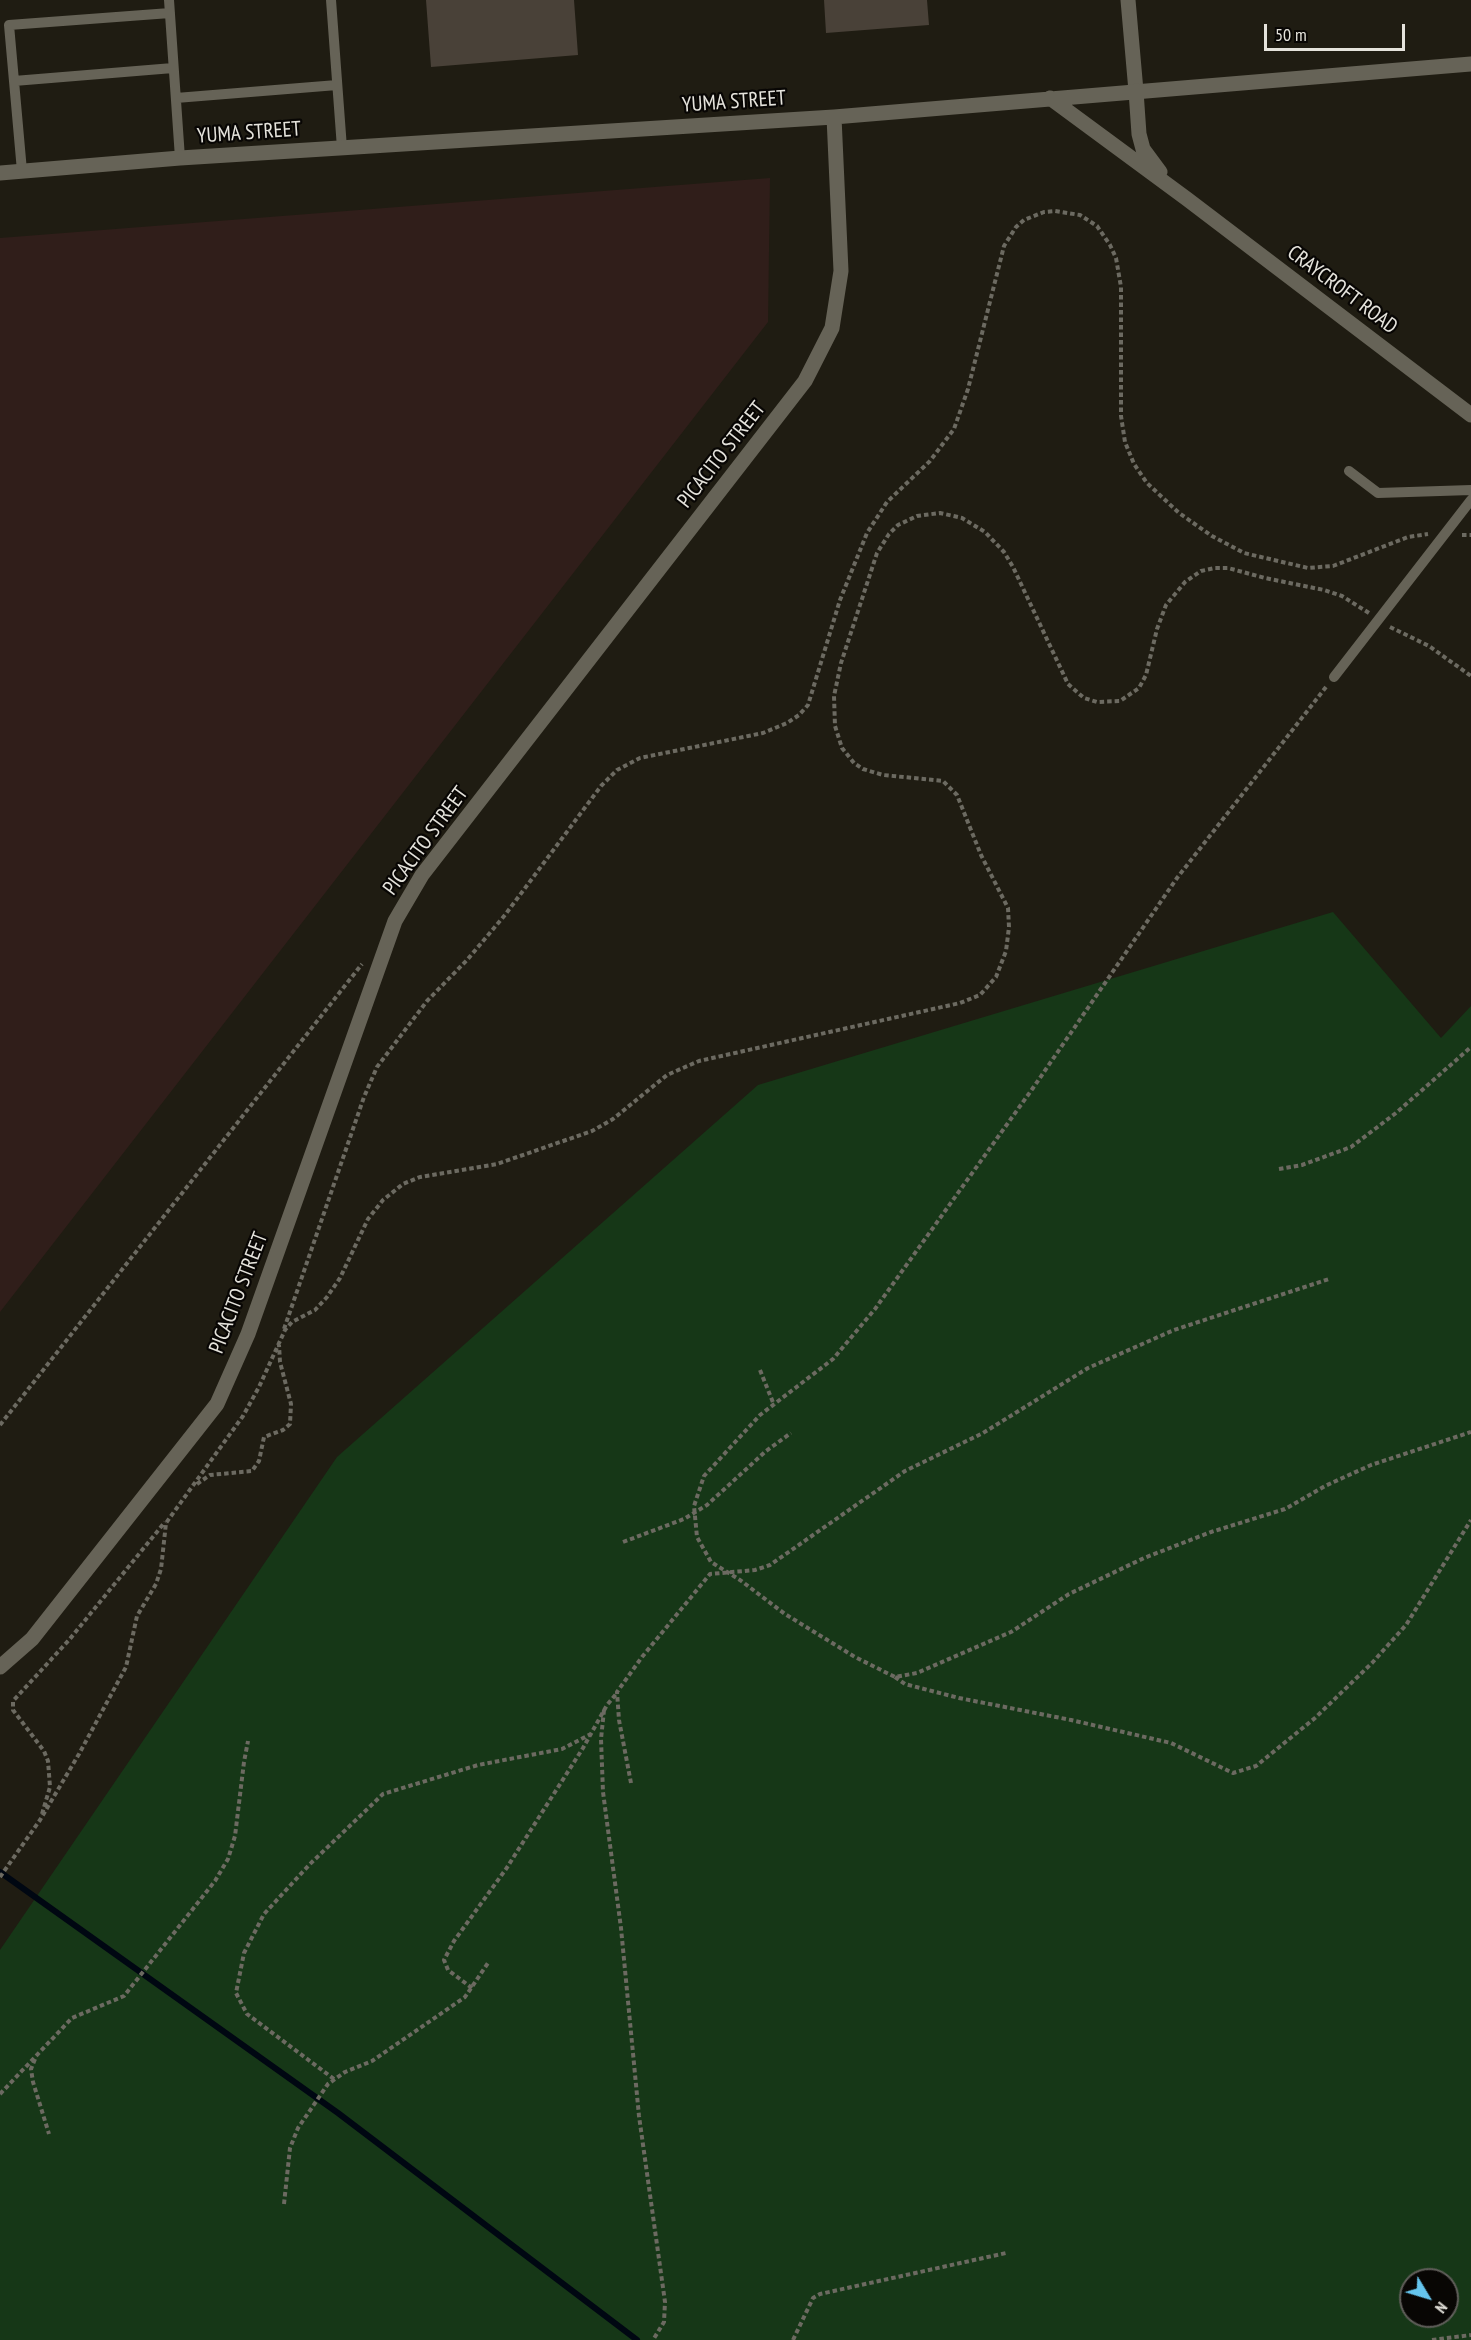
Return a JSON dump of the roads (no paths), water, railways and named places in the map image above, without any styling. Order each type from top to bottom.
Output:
[{"type":"street","name":"CRAYCROFT ROAD","points":[[1128,0],[1139,134],[1143,149],[1162,174],[1187,199]]},
{"type":"street","name":"YUMA STREET","points":[[0,173],[180,158],[834,117],[1471,64]]},
{"type":"street","name":"CRAYCROFT ROAD","points":[[1050,98],[1471,415]]},
{"type":"street","name":"PICACITO STREET","points":[[0,1667],[32,1639],[217,1404],[248,1334],[395,921],[422,875],[805,381],[832,328],[841,271],[834,117]]},
{"type":"lane","points":[[169,0],[180,158]]},
{"type":"lane","points":[[331,0],[342,148]]},
{"type":"lane","points":[[22,171],[9,25],[170,13]]},
{"type":"lane","points":[[14,81],[173,68]]},
{"type":"lane","points":[[176,98],[337,85]]},
{"type":"lane","points":[[1349,471],[1378,493],[1471,490]]},
{"type":"lane","points":[[1334,677],[1471,500]]},
{"type":"waterway","points":[[0,1872],[338,2113],[637,2340]]}]
